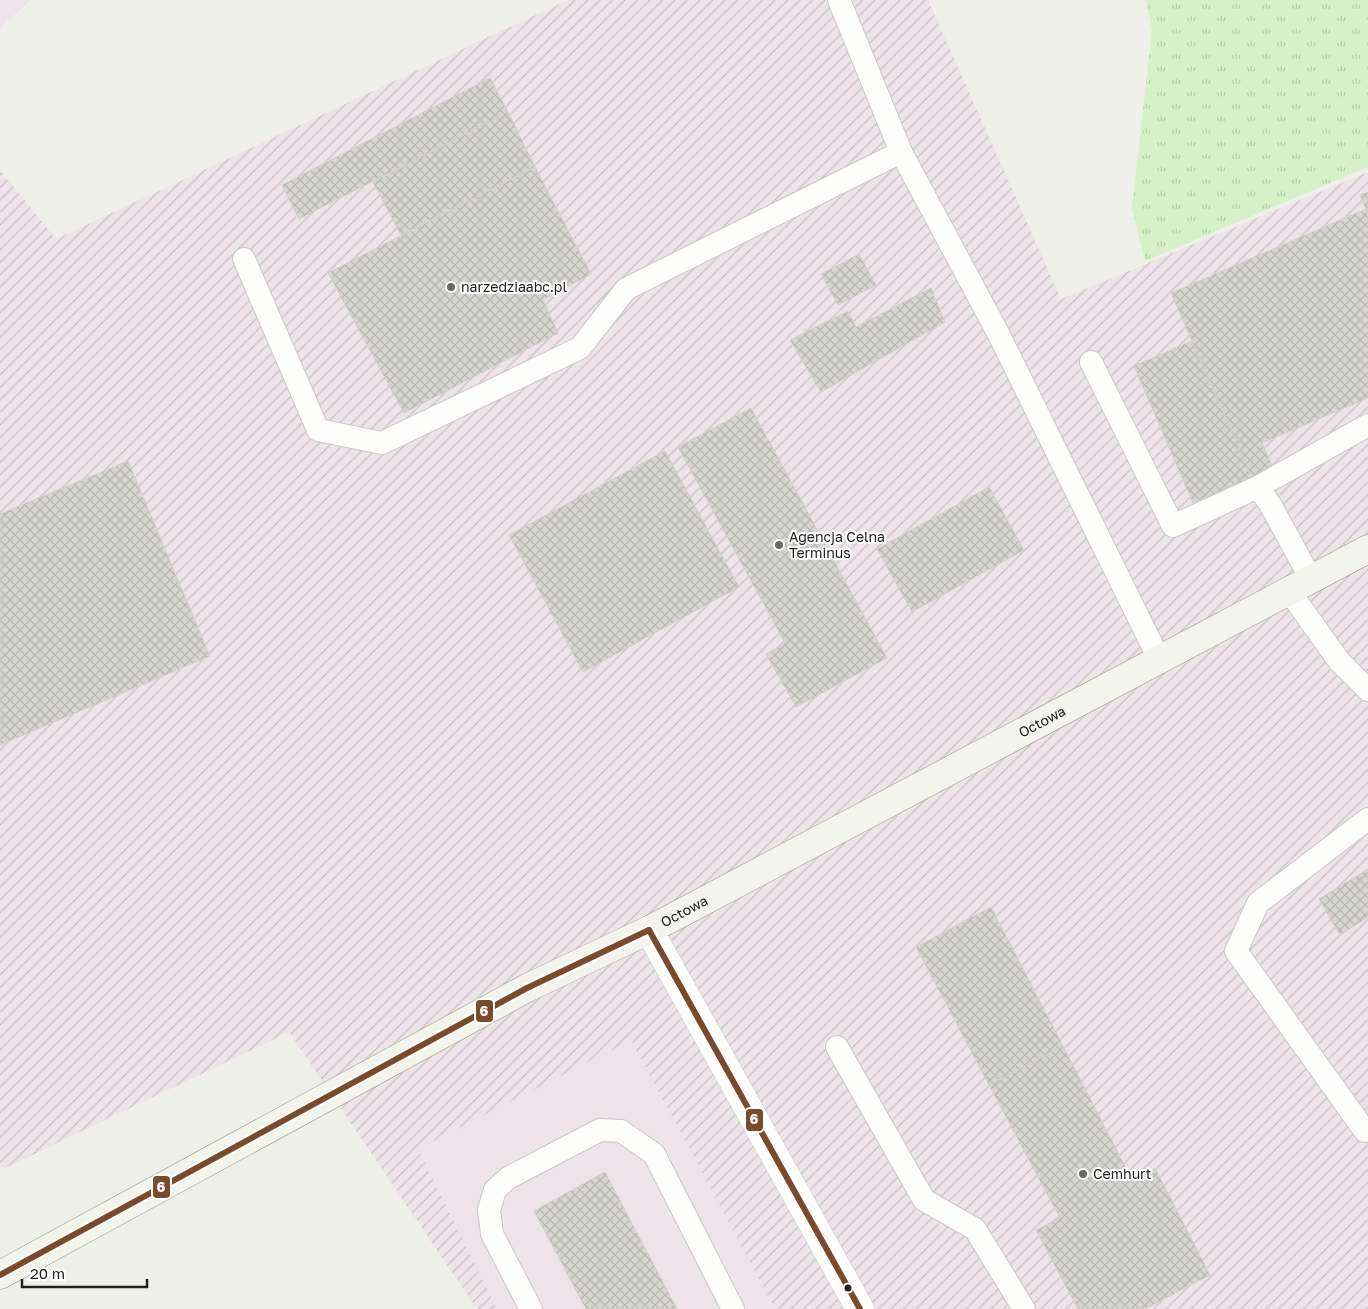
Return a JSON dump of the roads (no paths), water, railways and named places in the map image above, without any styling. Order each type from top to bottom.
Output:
[{"type":"street","name":"Octowa","points":[[0,1275],[527,988],[649,930],[1368,549]]},
{"type":"street","points":[[649,930],[860,1309]]},
{"type":"lane","points":[[839,0],[900,152],[998,333],[1159,659]]},
{"type":"lane","points":[[244,259],[318,430],[382,444],[580,348],[626,289],[900,152]]},
{"type":"lane","points":[[1090,362],[1172,526],[1258,487],[1368,425]]},
{"type":"lane","points":[[1258,487],[1270,504],[1300,585],[1339,661],[1368,690]]},
{"type":"lane","points":[[1368,819],[1258,902],[1236,950],[1366,1131],[1368,1128]]},
{"type":"lane","points":[[837,1046],[924,1200],[975,1229],[1024,1309]]},
{"type":"lane","points":[[531,1309],[492,1234],[489,1210],[495,1190],[508,1178],[600,1130],[621,1131],[654,1154],[734,1309]]},
{"type":"place","name":"narzedziaabc.pl","points":[[451,287]]},
{"type":"place","name":"Agencja Celna Terminus","points":[[779,545]]},
{"type":"place","name":"Cemhurt","points":[[1083,1174]]}]
